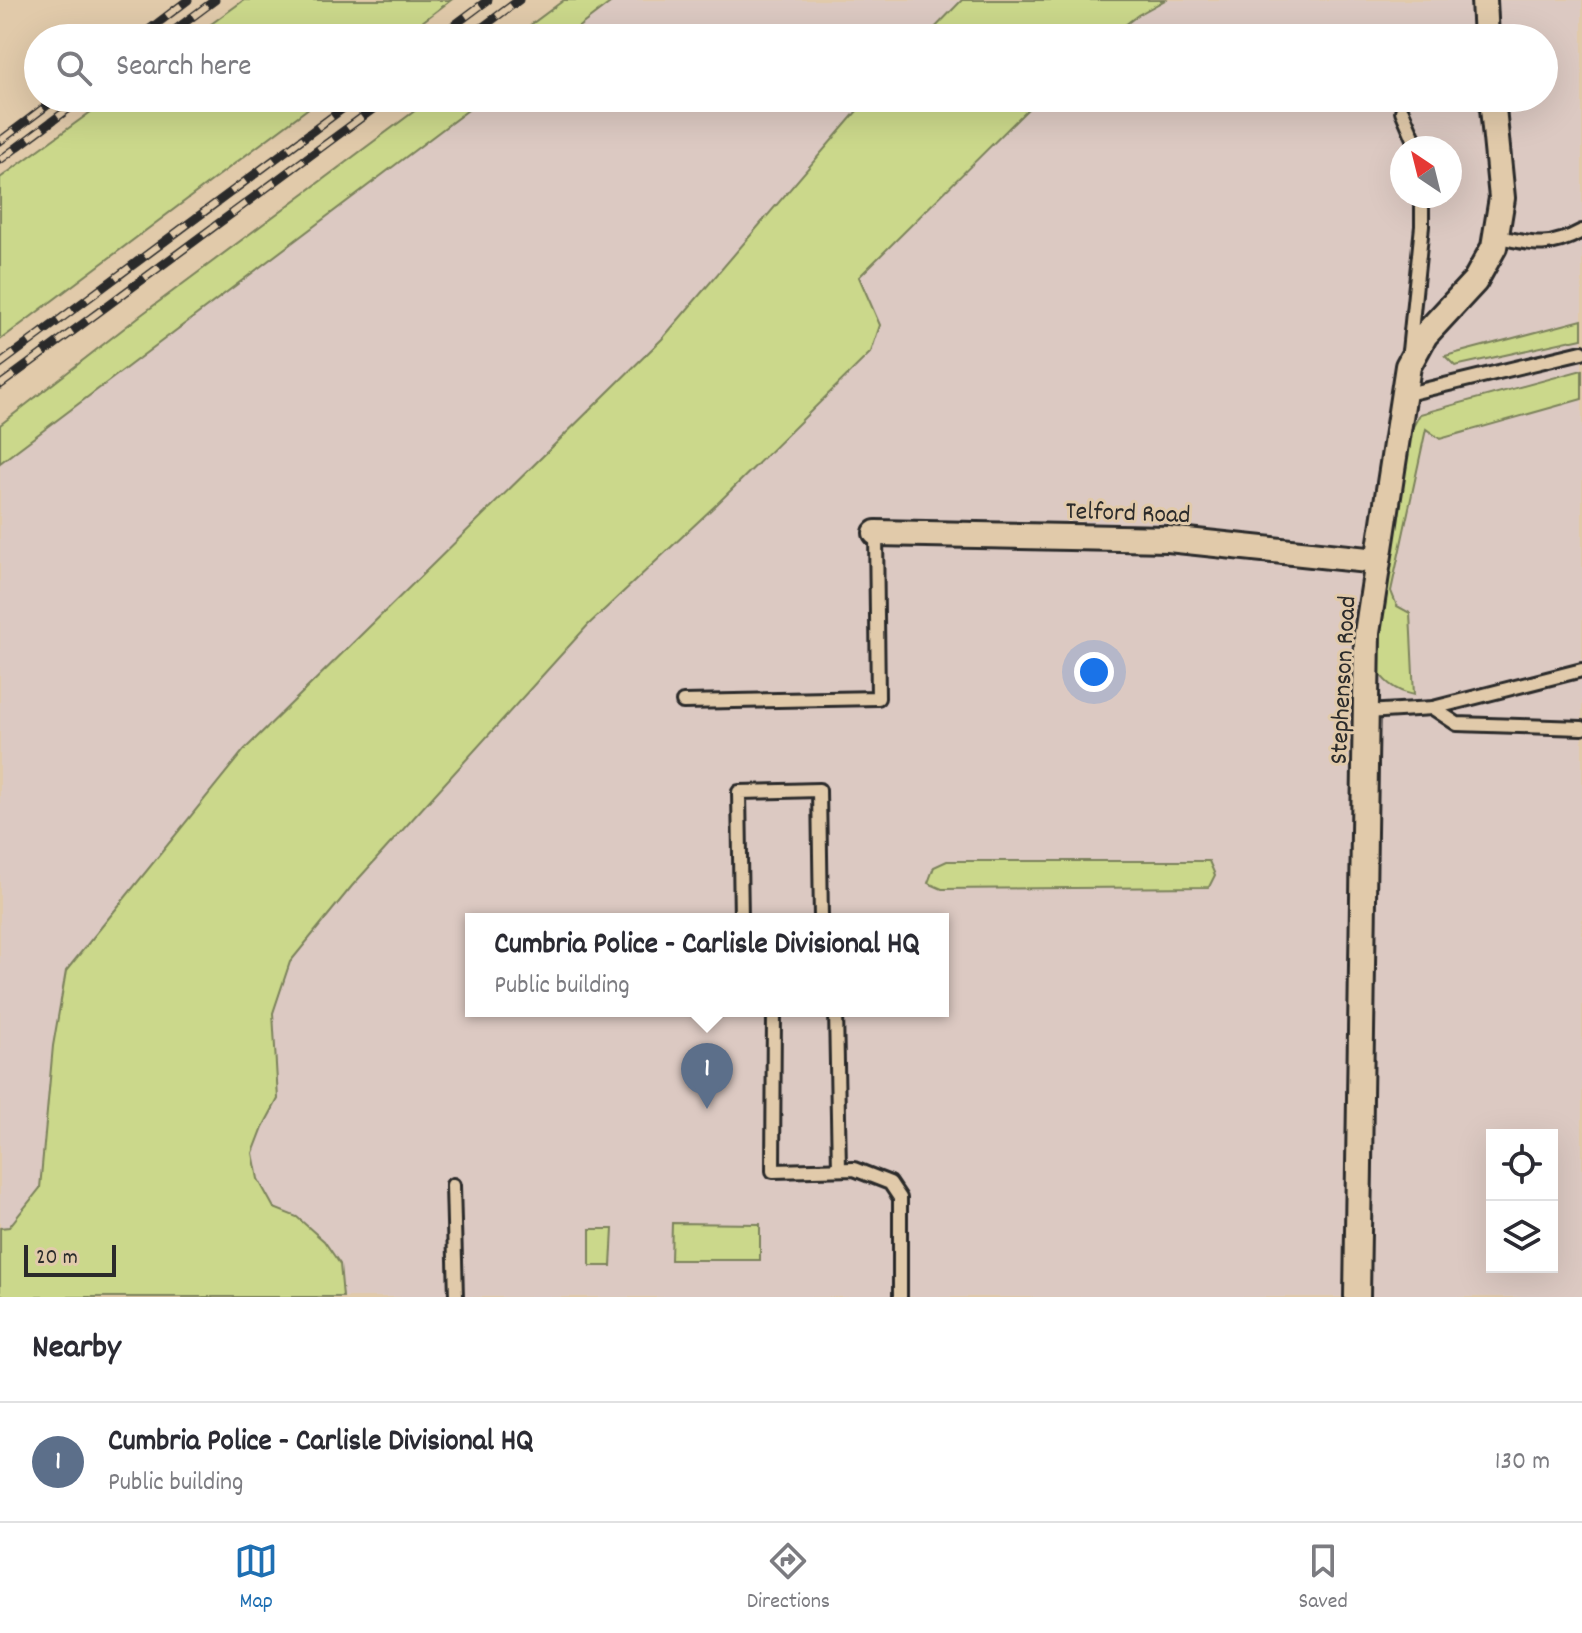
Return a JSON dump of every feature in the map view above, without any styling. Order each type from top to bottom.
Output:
[{"type":"street","points":[[1484,0],[1485,24]]},
{"type":"street","name":"Stephenson Road","points":[[1357,1297],[1367,633],[1408,366],[1425,335],[1475,281],[1494,247],[1502,198],[1493,112]]},
{"type":"street","name":"Telford Road","points":[[876,533],[1168,539],[1377,561]]},
{"type":"lane","points":[[1402,112],[1413,136]]},
{"type":"lane","points":[[1408,366],[1422,208]]},
{"type":"lane","points":[[1495,236],[1542,245],[1567,239],[1582,231]]},
{"type":"lane","points":[[1403,395],[1582,352]]},
{"type":"lane","points":[[683,702],[878,698],[876,533]]},
{"type":"lane","points":[[1366,712],[1433,708],[1582,670]]},
{"type":"lane","points":[[1433,708],[1457,724],[1582,728]]},
{"type":"lane","points":[[741,913],[739,792],[819,790],[821,913]]},
{"type":"lane","points":[[774,1017],[773,1171],[854,1169],[890,1183],[900,1198],[900,1297]]},
{"type":"lane","points":[[836,1017],[839,1169]]},
{"type":"lane","points":[[453,1185],[456,1297]]},
{"type":"shaded area","points":[[614,0],[1582,0],[1582,1297],[0,1297],[0,463],[465,112],[1558,112],[1558,24],[582,24]]},
{"type":"green space","points":[[244,0],[451,0],[419,24],[211,24]]},
{"type":"green space","points":[[564,0],[614,0],[582,24],[532,24]]},
{"type":"green space","points":[[962,0],[1165,0],[1126,24],[939,24]]},
{"type":"green space","points":[[91,112],[303,112],[0,340],[0,178]]},
{"type":"green space","points":[[413,112],[465,112],[0,463],[0,425],[141,315]]},
{"type":"green space","points":[[856,112],[1025,112],[859,277],[880,325],[871,352],[717,504],[588,625],[352,886],[290,962],[273,1013],[278,1099],[253,1153],[258,1179],[274,1208],[297,1217],[324,1241],[340,1264],[343,1297],[6,1297],[0,1294],[0,1228],[9,1227],[40,1188],[53,1046],[66,971],[244,750],[662,339]]},
{"type":"green space","points":[[1582,320],[1582,338],[1455,366],[1445,356]]},
{"type":"green space","points":[[1582,370],[1582,399],[1440,439],[1426,429],[1391,591],[1397,606],[1410,613],[1414,695],[1395,688],[1372,663],[1410,432],[1420,414]]},
{"type":"green space","points":[[947,861],[1209,861],[1215,875],[1209,887],[942,889],[928,883],[934,867]]},
{"type":"green space","points":[[672,1223],[760,1224],[760,1260],[671,1260]]},
{"type":"green space","points":[[590,1229],[613,1229],[611,1266],[590,1266]]},
{"type":"railway","points":[[156,24],[188,0]]},
{"type":"railway","points":[[183,24],[215,0]]},
{"type":"railway","points":[[456,24],[488,0]]},
{"type":"railway","points":[[487,24],[519,0]]},
{"type":"railway","points":[[0,141],[38,112]]},
{"type":"railway","points":[[0,160],[64,112]]},
{"type":"railway","points":[[0,364],[338,112]]},
{"type":"railway","points":[[0,385],[369,112]]},
{"type":"place","name":"Cumbria Police - Carlisle Divisional HQ","points":[[707,1109]]}]
